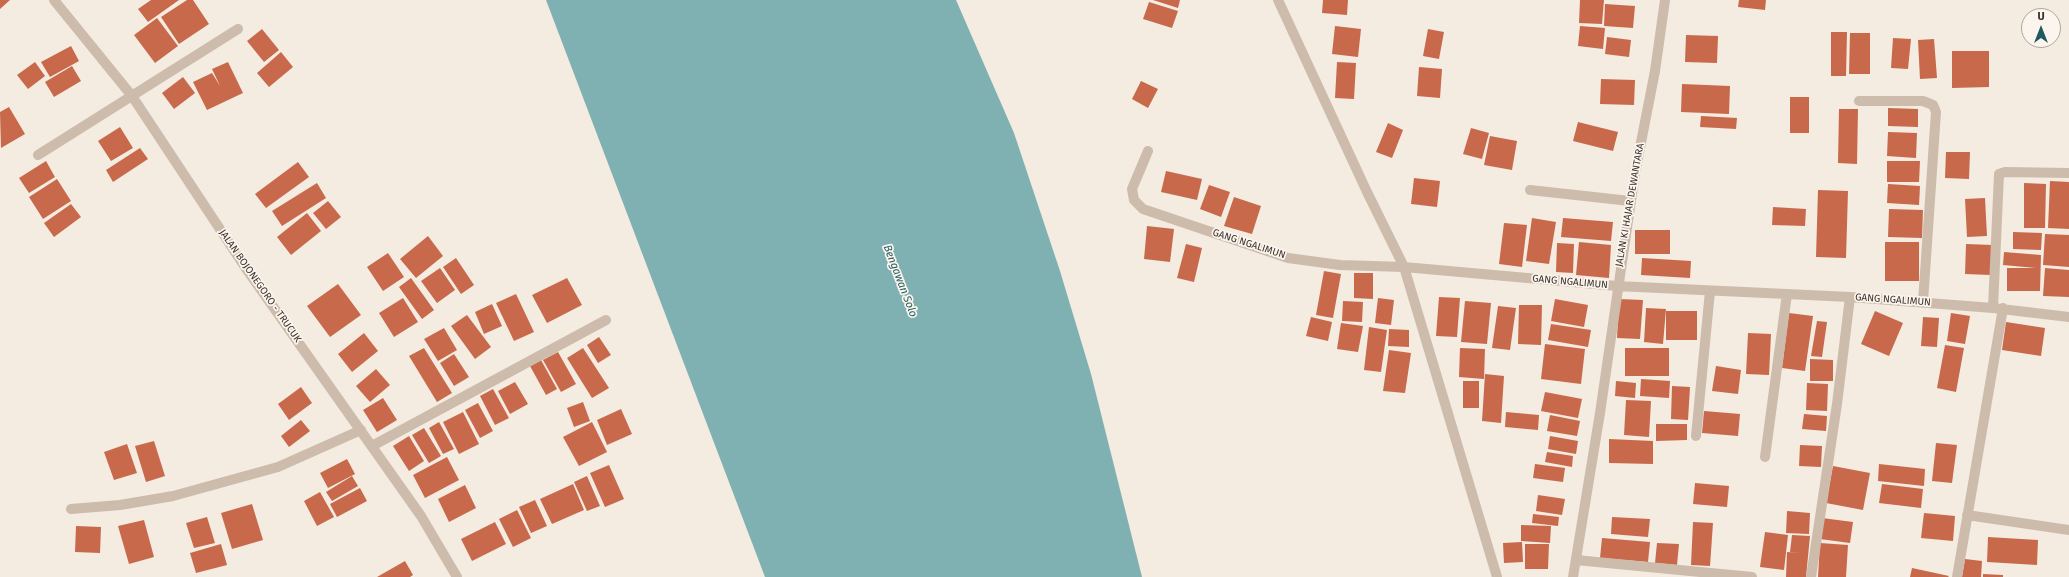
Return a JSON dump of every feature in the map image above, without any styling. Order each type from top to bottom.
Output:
[{"type":"street","name":"JALAN BOJONEGORO - TRUCUK","points":[[54,0],[132,96],[245,267],[422,516],[457,577]]},
{"type":"street","points":[[1278,0],[1367,192],[1404,267],[1497,577]]},
{"type":"street","name":"JALAN KI HAJAR DEWANTARA","points":[[1573,577],[1600,413],[1630,201],[1655,71],[1665,0]]},
{"type":"street","points":[[38,155],[238,29]]},
{"type":"street","points":[[1858,101],[1923,101],[1933,105],[1936,112],[1923,302]]},
{"type":"street","name":"GANG NGALIMUN","points":[[1148,151],[1132,189],[1134,200],[1143,209],[1288,258],[1340,265],[1404,267],[1617,286],[1923,302],[1998,308],[2069,317]]},
{"type":"street","points":[[1957,577],[1998,308],[1999,174],[2005,172],[2069,173]]},
{"type":"street","points":[[1530,190],[1630,201]]},
{"type":"street","points":[[1696,436],[1710,291]]},
{"type":"street","points":[[1765,457],[1788,294]]},
{"type":"street","points":[[1811,577],[1837,404],[1850,297]]},
{"type":"street","points":[[372,446],[606,320]]},
{"type":"street","points":[[71,509],[120,505],[173,496],[278,467],[360,430]]},
{"type":"street","points":[[1967,515],[2069,530]]},
{"type":"street","points":[[1576,560],[1752,577]]},
{"type":"water","name":"Bengawan Solo","points":[[546,0],[956,0],[1014,133],[1060,271],[1091,374],[1142,577],[765,577]]},
{"type":"building","points":[[0,0],[10,0],[0,9]]},
{"type":"building","points":[[151,0],[179,0],[148,22],[138,9]]},
{"type":"building","points":[[187,0],[193,0],[209,24],[179,44],[161,17]]},
{"type":"building","points":[[1153,0],[1180,0],[1178,8]]},
{"type":"building","points":[[1323,0],[1348,0],[1347,15],[1322,13]]},
{"type":"building","points":[[1580,0],[1604,0],[1602,24],[1579,23]]},
{"type":"building","points":[[1739,0],[1766,0],[1765,10],[1738,7]]},
{"type":"building","points":[[1149,2],[1178,11],[1172,28],[1143,19]]},
{"type":"building","points":[[1605,4],[1635,6],[1633,28],[1604,26]]},
{"type":"building","points":[[157,18],[178,46],[155,63],[134,35]]},
{"type":"building","points":[[1335,26],[1361,29],[1358,57],[1332,54]]},
{"type":"building","points":[[1580,26],[1605,28],[1603,49],[1578,46]]},
{"type":"building","points":[[262,29],[279,50],[264,62],[247,41]]},
{"type":"building","points":[[1428,29],[1444,32],[1439,59],[1423,56]]},
{"type":"building","points":[[1831,32],[1847,32],[1846,76],[1831,76]]},
{"type":"building","points":[[1850,33],[1870,33],[1870,74],[1849,74]]},
{"type":"building","points":[[1686,35],[1718,36],[1717,63],[1685,62]]},
{"type":"building","points":[[1607,37],[1631,40],[1629,57],[1605,54]]},
{"type":"building","points":[[1893,38],[1911,39],[1908,69],[1891,68]]},
{"type":"building","points":[[1934,39],[1937,78],[1920,79],[1918,40]]},
{"type":"building","points":[[71,46],[79,61],[50,77],[41,62]]},
{"type":"building","points":[[1952,51],[1989,51],[1989,87],[1952,88]]},
{"type":"building","points":[[281,52],[293,67],[269,87],[257,73]]},
{"type":"building","points":[[35,62],[45,76],[28,89],[17,75]]},
{"type":"building","points":[[228,62],[243,93],[207,110],[193,82],[212,73],[220,86],[212,69]]},
{"type":"building","points":[[1337,62],[1356,63],[1354,99],[1335,98]]},
{"type":"building","points":[[72,66],[81,81],[54,97],[45,82]]},
{"type":"building","points":[[1419,67],[1442,69],[1440,98],[1417,96]]},
{"type":"building","points":[[183,77],[195,93],[174,109],[162,93]]},
{"type":"building","points":[[1601,79],[1635,80],[1634,105],[1600,104]]},
{"type":"building","points":[[1141,81],[1158,89],[1148,108],[1132,99]]},
{"type":"building","points":[[1682,84],[1730,86],[1729,114],[1681,112]]},
{"type":"building","points":[[1790,97],[1809,97],[1809,133],[1790,133]]},
{"type":"building","points":[[9,107],[25,134],[1,148],[0,112]]},
{"type":"building","points":[[1888,108],[1918,109],[1918,127],[1888,126]]},
{"type":"building","points":[[1839,109],[1858,109],[1857,164],[1838,163]]},
{"type":"building","points":[[1701,116],[1737,118],[1736,129],[1700,127]]},
{"type":"building","points":[[1578,122],[1618,132],[1613,151],[1573,141]]},
{"type":"building","points":[[1388,123],[1403,130],[1392,158],[1376,152]]},
{"type":"building","points":[[120,127],[133,148],[111,161],[98,141]]},
{"type":"building","points":[[1471,128],[1489,133],[1482,159],[1463,154]]},
{"type":"building","points":[[1888,132],[1917,133],[1916,158],[1887,156]]},
{"type":"building","points":[[1490,136],[1517,141],[1512,170],[1484,165]]},
{"type":"building","points":[[140,148],[148,159],[113,182],[106,170]]},
{"type":"building","points":[[1946,152],[1970,152],[1969,179],[1945,178]]},
{"type":"building","points":[[46,161],[55,177],[29,193],[19,178]]},
{"type":"building","points":[[1887,161],[1920,161],[1919,182],[1887,182]]},
{"type":"building","points":[[298,162],[309,177],[266,208],[255,194]]},
{"type":"building","points":[[1166,171],[1202,179],[1197,200],[1161,192]]},
{"type":"building","points":[[1414,178],[1440,181],[1437,207],[1411,204]]},
{"type":"building","points":[[57,179],[71,201],[43,219],[29,197]]},
{"type":"building","points":[[2050,181],[2069,182],[2069,229],[2048,228]]},
{"type":"building","points":[[317,183],[326,198],[282,226],[272,211]]},
{"type":"building","points":[[2024,183],[2046,184],[2045,228],[2024,228]]},
{"type":"building","points":[[1888,184],[1920,186],[1919,205],[1887,203]]},
{"type":"building","points":[[1209,185],[1230,192],[1221,217],[1200,209]]},
{"type":"building","points":[[1818,190],[1848,191],[1846,258],[1816,257]]},
{"type":"building","points":[[1234,197],[1261,206],[1252,234],[1224,226]]},
{"type":"building","points":[[1985,198],[1987,236],[1967,237],[1965,199]]},
{"type":"building","points":[[328,201],[341,217],[326,229],[313,213]]},
{"type":"building","points":[[71,204],[81,217],[54,237],[44,223]]},
{"type":"building","points":[[1773,207],[1806,209],[1805,226],[1772,225]]},
{"type":"building","points":[[1889,209],[1923,210],[1922,238],[1888,237]]},
{"type":"building","points":[[307,213],[321,231],[291,255],[277,237]]},
{"type":"building","points":[[1532,218],[1556,222],[1549,264],[1526,261]]},
{"type":"building","points":[[1563,218],[1613,222],[1611,241],[1561,237]]},
{"type":"building","points":[[1504,223],[1527,225],[1522,267],[1499,264]]},
{"type":"building","points":[[1147,226],[1174,229],[1170,262],[1144,259]]},
{"type":"building","points":[[1635,230],[1670,230],[1670,254],[1635,254]]},
{"type":"building","points":[[2013,232],[2042,233],[2041,250],[2013,249]]},
{"type":"building","points":[[2045,234],[2069,235],[2069,267],[2043,265]]},
{"type":"building","points":[[428,236],[443,256],[416,278],[400,259]]},
{"type":"building","points":[[1579,242],[1611,245],[1609,278],[1576,275]]},
{"type":"building","points":[[1885,242],[1919,242],[1919,281],[1885,281]]},
{"type":"building","points":[[1557,243],[1574,244],[1573,273],[1556,272]]},
{"type":"building","points":[[1186,244],[1202,248],[1194,282],[1177,278]]},
{"type":"building","points":[[1966,244],[1993,245],[1991,275],[1965,274]]},
{"type":"building","points":[[2004,252],[2041,255],[2040,291],[2007,291],[2007,268],[2036,268],[2003,265]]},
{"type":"building","points":[[388,253],[404,277],[383,291],[367,267]]},
{"type":"building","points":[[456,258],[474,285],[461,294],[443,267]]},
{"type":"building","points":[[1642,258],[1691,261],[1690,278],[1641,275]]},
{"type":"building","points":[[440,268],[455,290],[437,303],[421,281]]},
{"type":"building","points":[[2045,268],[2069,270],[2069,297],[2043,296]]},
{"type":"building","points":[[1324,271],[1341,274],[1333,318],[1316,315]]},
{"type":"building","points":[[1354,273],[1373,273],[1373,299],[1354,298]]},
{"type":"building","points":[[411,278],[434,310],[422,319],[399,287]]},
{"type":"building","points":[[567,278],[582,305],[547,323],[532,295]]},
{"type":"building","points":[[338,284],[361,315],[330,337],[307,306]]},
{"type":"building","points":[[516,294],[534,332],[514,341],[496,303]]},
{"type":"building","points":[[1439,297],[1460,298],[1457,337],[1436,336]]},
{"type":"building","points":[[403,298],[418,322],[394,337],[379,313]]},
{"type":"building","points":[[1378,298],[1394,300],[1391,325],[1375,323]]},
{"type":"building","points":[[1555,299],[1588,305],[1584,327],[1551,321]]},
{"type":"building","points":[[1619,299],[1643,300],[1640,339],[1617,338]]},
{"type":"building","points":[[1343,301],[1363,302],[1362,322],[1342,321]]},
{"type":"building","points":[[1465,301],[1491,303],[1487,344],[1461,342]]},
{"type":"building","points":[[492,304],[502,326],[484,334],[475,312]]},
{"type":"building","points":[[1519,305],[1542,305],[1541,345],[1518,344]]},
{"type":"building","points":[[1498,306],[1516,308],[1510,350],[1492,348]]},
{"type":"building","points":[[1646,308],[1666,309],[1663,344],[1644,342]]},
{"type":"building","points":[[1666,311],[1697,311],[1697,340],[1666,340]]},
{"type":"building","points":[[1875,311],[1903,323],[1889,356],[1861,344]]},
{"type":"building","points":[[1789,313],[1813,316],[1805,371],[1782,368]]},
{"type":"building","points":[[1951,313],[1970,316],[1965,344],[1947,341]]},
{"type":"building","points":[[467,315],[491,347],[475,359],[451,326]]},
{"type":"building","points":[[1311,317],[1332,322],[1328,341],[1306,336]]},
{"type":"building","points":[[1923,317],[1939,318],[1937,347],[1921,346]]},
{"type":"building","points":[[1817,321],[1827,322],[1822,357],[1811,356]]},
{"type":"building","points":[[2006,322],[2045,328],[2041,356],[2002,350]]},
{"type":"building","points":[[1341,323],[1363,326],[1358,352],[1337,349]]},
{"type":"building","points":[[1551,324],[1591,330],[1588,347],[1548,340]]},
{"type":"building","points":[[1369,327],[1387,330],[1381,372],[1364,370]]},
{"type":"building","points":[[444,328],[457,350],[438,361],[424,339]]},
{"type":"building","points":[[1389,329],[1409,330],[1409,347],[1388,346]]},
{"type":"building","points":[[364,333],[378,351],[352,372],[338,354]]},
{"type":"building","points":[[1748,333],[1771,334],[1769,375],[1746,374]]},
{"type":"building","points":[[599,337],[611,355],[598,363],[587,345]]},
{"type":"building","points":[[1545,344],[1585,349],[1581,384],[1541,379]]},
{"type":"building","points":[[1945,345],[1964,348],[1956,392],[1937,388]]},
{"type":"building","points":[[424,348],[452,393],[437,402],[409,356]]},
{"type":"building","points":[[583,348],[609,388],[592,398],[567,358]]},
{"type":"building","points":[[1460,348],[1485,349],[1484,379],[1459,377]]},
{"type":"building","points":[[1625,348],[1669,348],[1669,376],[1625,376]]},
{"type":"building","points":[[1389,350],[1411,353],[1405,393],[1383,391]]},
{"type":"building","points":[[558,352],[576,384],[561,392],[543,360]]},
{"type":"building","points":[[454,354],[469,377],[454,386],[440,363]]},
{"type":"building","points":[[1810,359],[1833,360],[1833,381],[1810,381]]},
{"type":"building","points":[[541,360],[557,389],[546,395],[530,366]]},
{"type":"building","points":[[1716,366],[1741,370],[1738,394],[1712,391]]},
{"type":"building","points":[[376,369],[390,385],[370,402],[356,386]]},
{"type":"building","points":[[1485,374],[1504,376],[1501,423],[1482,421]]},
{"type":"building","points":[[1641,379],[1670,381],[1669,398],[1640,396]]},
{"type":"building","points":[[1463,381],[1479,381],[1479,408],[1463,408]]},
{"type":"building","points":[[1616,381],[1636,383],[1635,398],[1615,396]]},
{"type":"building","points":[[515,382],[528,404],[510,414],[498,391]]},
{"type":"building","points":[[1807,383],[1828,384],[1827,411],[1806,410]]},
{"type":"building","points":[[1672,386],[1690,387],[1688,420],[1671,419]]},
{"type":"building","points":[[301,387],[312,403],[289,420],[278,404]]},
{"type":"building","points":[[493,389],[509,418],[495,425],[480,396]]},
{"type":"building","points":[[1545,392],[1582,399],[1578,418],[1541,411]]},
{"type":"building","points":[[383,398],[397,420],[377,432],[363,410]]},
{"type":"building","points":[[1626,400],[1651,401],[1649,437],[1624,435]]},
{"type":"building","points":[[583,402],[590,421],[574,427],[567,408]]},
{"type":"building","points":[[478,403],[493,431],[480,438],[465,410]]},
{"type":"building","points":[[621,409],[632,434],[607,445],[597,420]]},
{"type":"building","points":[[1704,411],[1740,414],[1738,436],[1702,433]]},
{"type":"building","points":[[463,412],[479,444],[459,454],[443,422]]},
{"type":"building","points":[[1506,412],[1539,415],[1538,430],[1505,427]]},
{"type":"building","points":[[1804,414],[1827,416],[1826,431],[1802,429]]},
{"type":"building","points":[[1550,415],[1580,421],[1577,436],[1547,431]]},
{"type":"building","points":[[301,420],[310,431],[289,447],[281,436]]},
{"type":"building","points":[[439,422],[454,449],[443,454],[429,428]]},
{"type":"building","points":[[592,422],[607,452],[579,466],[563,437]]},
{"type":"building","points":[[1656,424],[1687,424],[1687,440],[1656,441]]},
{"type":"building","points":[[424,428],[441,456],[429,463],[412,435]]},
{"type":"building","points":[[409,436],[424,461],[409,471],[393,446]]},
{"type":"building","points":[[1550,436],[1578,441],[1576,454],[1548,449]]},
{"type":"building","points":[[1609,439],[1653,441],[1653,464],[1609,463]]},
{"type":"building","points":[[154,441],[165,476],[146,482],[135,446]]},
{"type":"building","points":[[1936,443],[1957,445],[1952,483],[1932,481]]},
{"type":"building","points":[[127,444],[137,473],[114,480],[104,452]]},
{"type":"building","points":[[1800,445],[1822,446],[1821,467],[1799,466]]},
{"type":"building","points":[[1547,452],[1573,456],[1572,467],[1545,462]]},
{"type":"building","points":[[447,457],[459,480],[425,498],[413,475]]},
{"type":"building","points":[[347,459],[355,474],[328,488],[320,473]]},
{"type":"building","points":[[1535,464],[1565,468],[1563,482],[1533,478]]},
{"type":"building","points":[[1879,464],[1925,469],[1924,486],[1878,481]]},
{"type":"building","points":[[609,465],[624,499],[605,507],[590,473]]},
{"type":"building","points":[[1833,466],[1870,473],[1863,510],[1826,503]]},
{"type":"building","points":[[352,476],[358,486],[332,501],[326,492]]},
{"type":"building","points":[[587,476],[600,506],[587,511],[574,482]]},
{"type":"building","points":[[1695,483],[1729,486],[1727,507],[1693,504]]},
{"type":"building","points":[[573,484],[584,510],[552,524],[540,499]]},
{"type":"building","points":[[1882,484],[1923,489],[1921,508],[1879,503]]},
{"type":"building","points":[[465,485],[476,508],[449,522],[438,499]]},
{"type":"building","points":[[360,488],[367,501],[337,517],[330,504]]},
{"type":"building","points":[[320,492],[334,517],[317,526],[304,501]]},
{"type":"building","points":[[1538,495],[1565,499],[1562,515],[1536,511]]},
{"type":"building","points":[[535,500],[547,526],[531,533],[519,507]]},
{"type":"building","points":[[252,504],[263,540],[232,549],[221,513]]},
{"type":"building","points":[[517,510],[531,538],[513,547],[499,519]]},
{"type":"building","points":[[1787,511],[1810,513],[1809,534],[1786,533]]},
{"type":"building","points":[[1924,513],[1955,516],[1953,541],[1921,538]]},
{"type":"building","points":[[1533,514],[1559,517],[1558,526],[1532,523]]},
{"type":"building","points":[[207,517],[215,543],[194,548],[186,523]]},
{"type":"building","points":[[1612,517],[1650,519],[1648,537],[1611,534]]},
{"type":"building","points":[[1822,518],[1853,522],[1850,543],[1820,539]]},
{"type":"building","points":[[144,520],[154,557],[129,564],[118,526]]},
{"type":"building","points":[[495,522],[506,544],[472,561],[461,539]]},
{"type":"building","points":[[1693,522],[1713,523],[1710,566],[1691,565]]},
{"type":"building","points":[[1521,525],[1551,526],[1550,543],[1521,541]]},
{"type":"building","points":[[76,526],[101,527],[100,553],[75,552]]},
{"type":"building","points":[[1765,532],[1788,535],[1784,570],[1760,567]]},
{"type":"building","points":[[1792,535],[1810,536],[1806,577],[1786,577],[1787,552],[1802,553],[1790,552]]},
{"type":"building","points":[[1988,537],[2038,540],[2037,565],[1987,562]]},
{"type":"building","points":[[1602,538],[1650,542],[1648,562],[1600,558]]},
{"type":"building","points":[[1522,542],[1523,562],[1504,563],[1503,543]]},
{"type":"building","points":[[1657,543],[1679,544],[1677,565],[1655,563]]},
{"type":"building","points":[[1820,543],[1848,545],[1846,577],[1818,577]]},
{"type":"building","points":[[221,544],[227,565],[196,573],[190,553]]},
{"type":"building","points":[[1525,544],[1549,544],[1548,569],[1525,569]]},
{"type":"building","points":[[1965,559],[1982,561],[1981,577],[1962,577]]},
{"type":"building","points":[[405,561],[413,575],[410,577],[377,577]]},
{"type":"building","points":[[1912,568],[1949,576],[1910,577]]},
{"type":"building","points":[[1983,574],[2003,575],[2003,577],[1983,577]]}]
